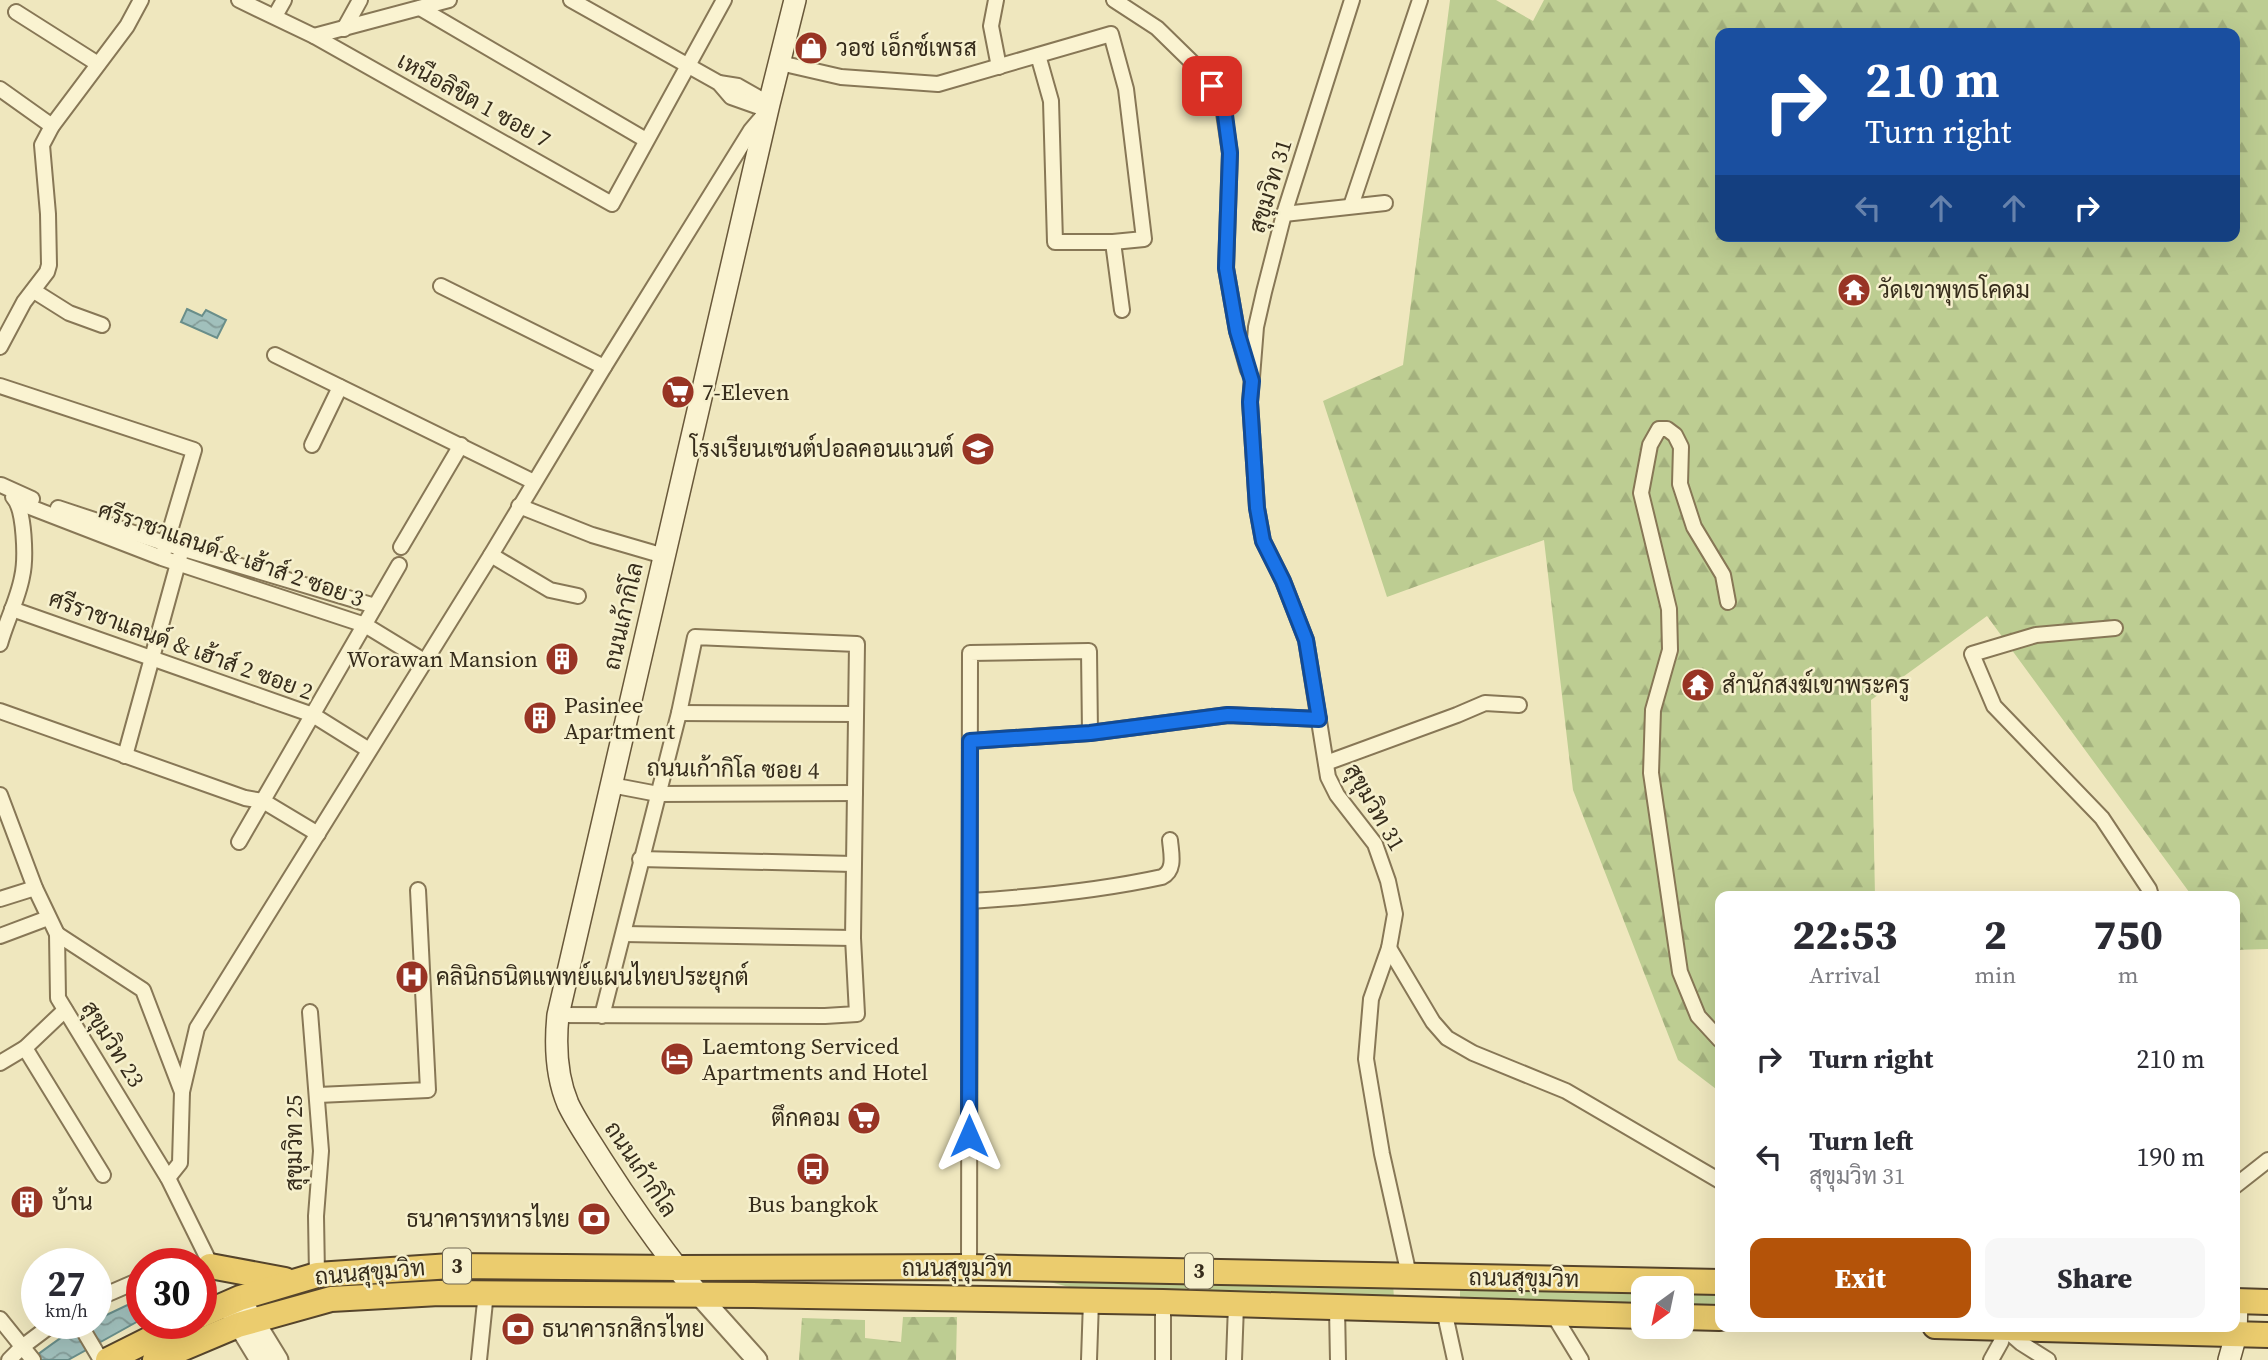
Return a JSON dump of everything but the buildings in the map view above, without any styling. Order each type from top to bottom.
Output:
[{"type":"highway","name":"ถนนสุขุมวิท","points":[[155,1360],[290,1281],[317,1275],[452,1266],[969,1267],[1715,1282]]},
{"type":"highway","points":[[217,1269],[290,1281]]},
{"type":"highway","name":"ถนนสุขุมวิท","points":[[217,1314],[331,1299],[486,1292],[1163,1302],[1631,1317]]},
{"type":"highway","points":[[2240,1301],[2268,1302]]},
{"type":"highway","points":[[1694,1317],[1715,1318]]},
{"type":"highway","points":[[2120,1332],[2268,1335]]},
{"type":"highway","points":[[101,1356],[143,1339]]},
{"type":"main road","name":"ถนนเก้ากิโล","points":[[698,1294],[618,1185],[568,1104],[560,1077],[555,1044],[558,1015],[795,0]]},
{"type":"main road","points":[[2229,1360],[2236,1335]]},
{"type":"street","points":[[0,347],[24,302],[47,272],[51,257],[42,145],[52,126],[127,26],[140,0]]},
{"type":"street","name":"เหนือลิขิต 1 ซอย 7","points":[[239,0],[314,36],[612,204],[646,140]]},
{"type":"street","points":[[275,16],[284,0]]},
{"type":"street","points":[[344,29],[360,0]]},
{"type":"street","points":[[168,1178],[180,1163],[182,1092],[197,1028],[491,555],[604,367],[751,130],[768,107],[731,97],[719,83],[571,0]]},
{"type":"street","points":[[421,8],[646,140],[724,0]]},
{"type":"street","points":[[996,0],[991,26],[999,67]]},
{"type":"street","points":[[1114,0],[1157,28],[1202,72],[1223,100],[1230,153],[1226,268],[1237,331],[1252,381]]},
{"type":"street","name":"สุขุมวิท 31","points":[[1352,0],[1284,214],[1256,327],[1250,402],[1257,508],[1263,541],[1283,581],[1306,640],[1328,777],[1337,795],[1375,844],[1388,881],[1395,914],[1389,948],[1371,999],[1366,1059],[1382,1154],[1409,1275]]},
{"type":"street","points":[[1350,206],[1420,0]]},
{"type":"street","points":[[314,36],[442,1]]},
{"type":"street","points":[[16,12],[98,64]]},
{"type":"street","points":[[780,63],[841,77],[938,84],[999,67],[1038,55],[1111,34],[1126,89],[1144,239],[1055,242],[1051,101],[1038,55]]},
{"type":"street","points":[[0,89],[52,126]]},
{"type":"street","points":[[1284,214],[1385,203]]},
{"type":"street","points":[[1113,242],[1122,310]]},
{"type":"street","points":[[441,286],[604,367]]},
{"type":"street","points":[[34,291],[69,313],[102,325]]},
{"type":"street","points":[[275,355],[534,482]]},
{"type":"street","points":[[0,386],[194,450],[170,550],[179,564],[125,756]]},
{"type":"street","points":[[313,445],[340,387]]},
{"type":"street","points":[[1715,1035],[1698,1016],[1680,972],[1651,773],[1653,710],[1670,650],[1669,609],[1641,493],[1650,445],[1659,429],[1667,429],[1675,435],[1681,447],[1680,484],[1694,527],[1723,575],[1728,602]]},
{"type":"street","points":[[401,547],[461,445]]},
{"type":"street","points":[[0,644],[23,576],[22,522],[17,502],[1,484]]},
{"type":"street","name":"ศรีราชาแลนด์ & เฮ้าส์ 2 ซอย 3","points":[[1,484],[23,496],[170,550]]},
{"type":"street","name":"ศรีราชาแลนด์ & เฮ้าส์ 2 ซอย 3","points":[[17,502],[170,550],[375,606]]},
{"type":"street","points":[[519,506],[592,535],[664,556]]},
{"type":"street","points":[[491,555],[550,590],[578,596]]},
{"type":"street","name":"ศรีราชาแลนด์ & เฮ้าส์ 2 ซอย 3","points":[[179,564],[365,625],[424,661]]},
{"type":"street","points":[[239,842],[399,565]]},
{"type":"street","name":"ศรีราชาแลนด์ & เฮ้าส์ 2 ซอย 2","points":[[12,609],[313,715],[369,750]]},
{"type":"street","points":[[2115,628],[2036,635],[1972,654],[1994,706],[2102,818],[2150,891]]},
{"type":"street","points":[[558,1015],[602,1016],[857,1014],[853,864],[857,644],[695,637],[602,1016]]},
{"type":"street","points":[[969,1267],[970,653],[1089,652],[1090,733]]},
{"type":"street","points":[[1326,763],[1485,703],[1519,705]]},
{"type":"street","points":[[0,711],[245,798],[263,801],[318,834]]},
{"type":"street","points":[[678,713],[855,714]]},
{"type":"street","points":[[970,741],[1090,733],[1228,715],[1319,719]]},
{"type":"street","name":"ถนนเก้ากิโล ซอย 4","points":[[611,785],[658,794],[855,793]]},
{"type":"street","name":"สุขุมวิท 23","points":[[1,804],[57,934],[58,998],[168,1178],[198,1248]]},
{"type":"street","points":[[970,901],[1038,897],[1162,877],[1171,869],[1170,840]]},
{"type":"street","points":[[640,859],[853,864]]},
{"type":"street","points":[[0,899],[35,888]]},
{"type":"street","points":[[318,1095],[428,1090],[418,890]]},
{"type":"street","points":[[0,936],[48,918]]},
{"type":"street","points":[[57,934],[143,990],[182,1092]]},
{"type":"street","points":[[624,934],[853,938]]},
{"type":"street","points":[[1389,948],[1433,1022],[1447,1038],[1473,1053],[1566,1091],[1715,1178]]},
{"type":"street","points":[[0,1063],[25,1048],[65,1010]]},
{"type":"street","name":"สุขุมวิท 25","points":[[310,1012],[321,1151],[316,1216],[317,1275]]},
{"type":"street","points":[[25,1048],[103,1175]]},
{"type":"street","points":[[2240,1179],[2268,1160]]},
{"type":"street","points":[[479,1360],[486,1292]]},
{"type":"street","points":[[698,1294],[757,1360]]},
{"type":"street","points":[[1089,1360],[1091,1301]]},
{"type":"street","points":[[1163,1302],[1163,1360]]},
{"type":"street","points":[[1234,1360],[1236,1305]]},
{"type":"street","points":[[1337,1308],[1338,1360]]},
{"type":"street","points":[[1444,1310],[1455,1360]]},
{"type":"street","points":[[239,1312],[260,1360]]},
{"type":"street","points":[[239,1312],[278,1360]]},
{"type":"street","points":[[1553,1314],[1581,1360]]},
{"type":"street","points":[[0,1319],[28,1354]]},
{"type":"street","points":[[1990,1360],[2004,1332]]},
{"type":"street","points":[[2008,1332],[2048,1360]]},
{"type":"street","points":[[9,1360],[28,1354],[41,1339]]},
{"type":"street","points":[[90,1339],[101,1356]]},
{"type":"green space","points":[[1450,0],[1496,0],[1533,21],[1544,0],[2268,0],[2268,949],[2240,950],[2240,891],[2188,891],[1987,616],[1871,700],[1875,891],[1715,891],[1715,1088],[1678,1060],[1573,790],[1544,540],[1387,597],[1323,401],[1403,365]]},
{"type":"green space","points":[[1042,1280],[1393,1284],[1394,1298],[1077,1289]]},
{"type":"green space","points":[[1460,1286],[1631,1291],[1631,1303],[1460,1298]]},
{"type":"green space","points":[[1694,1293],[1715,1294],[1715,1306],[1694,1305]]},
{"type":"green space","points":[[903,1317],[957,1317],[956,1360],[799,1360],[802,1318],[865,1320],[865,1338],[901,1342]]},
{"type":"water","points":[[187,309],[202,316],[206,310],[226,320],[217,338],[181,322]]},
{"type":"water","points":[[126,1306],[126,1328],[112,1336],[112,1312]]},
{"type":"water","points":[[59,1339],[106,1339],[68,1360],[30,1360]]},
{"type":"place","name":"วอช เอ็กซ์เพรส","points":[[811,48]]},
{"type":"place","name":"วัดเขาพุทธโคดม","points":[[1854,290]]},
{"type":"place","name":"7-Eleven","points":[[678,392]]},
{"type":"place","name":"โรงเรียนเซนต์ปอลคอนแวนต์","points":[[978,449]]},
{"type":"place","name":"Worawan Mansion","points":[[562,659]]},
{"type":"place","name":"สำนักสงฆ์เขาพระครู","points":[[1698,685]]},
{"type":"place","name":"Pasinee Apartment","points":[[540,718]]},
{"type":"place","name":"คลินิกธนิตแพทย์แผนไทยประยุกต์","points":[[412,977]]},
{"type":"place","name":"Laemtong Serviced Apartments and Hotel","points":[[677,1059]]},
{"type":"place","name":"ตึกคอม","points":[[864,1118]]},
{"type":"place","name":"Bus bangkok","points":[[813,1169]]},
{"type":"place","name":"บ้าน","points":[[27,1202]]},
{"type":"place","name":"ธนาคารทหารไทย","points":[[594,1219]]},
{"type":"place","name":"ธนาคารกสิกรไทย","points":[[518,1329]]},
{"type":"route","points":[[969,1136],[970,741],[1090,733],[1228,715],[1319,719],[1306,640],[1283,581],[1263,541],[1257,508],[1250,402],[1252,381],[1237,331],[1226,268],[1230,153],[1223,100],[1212,86]]}]
